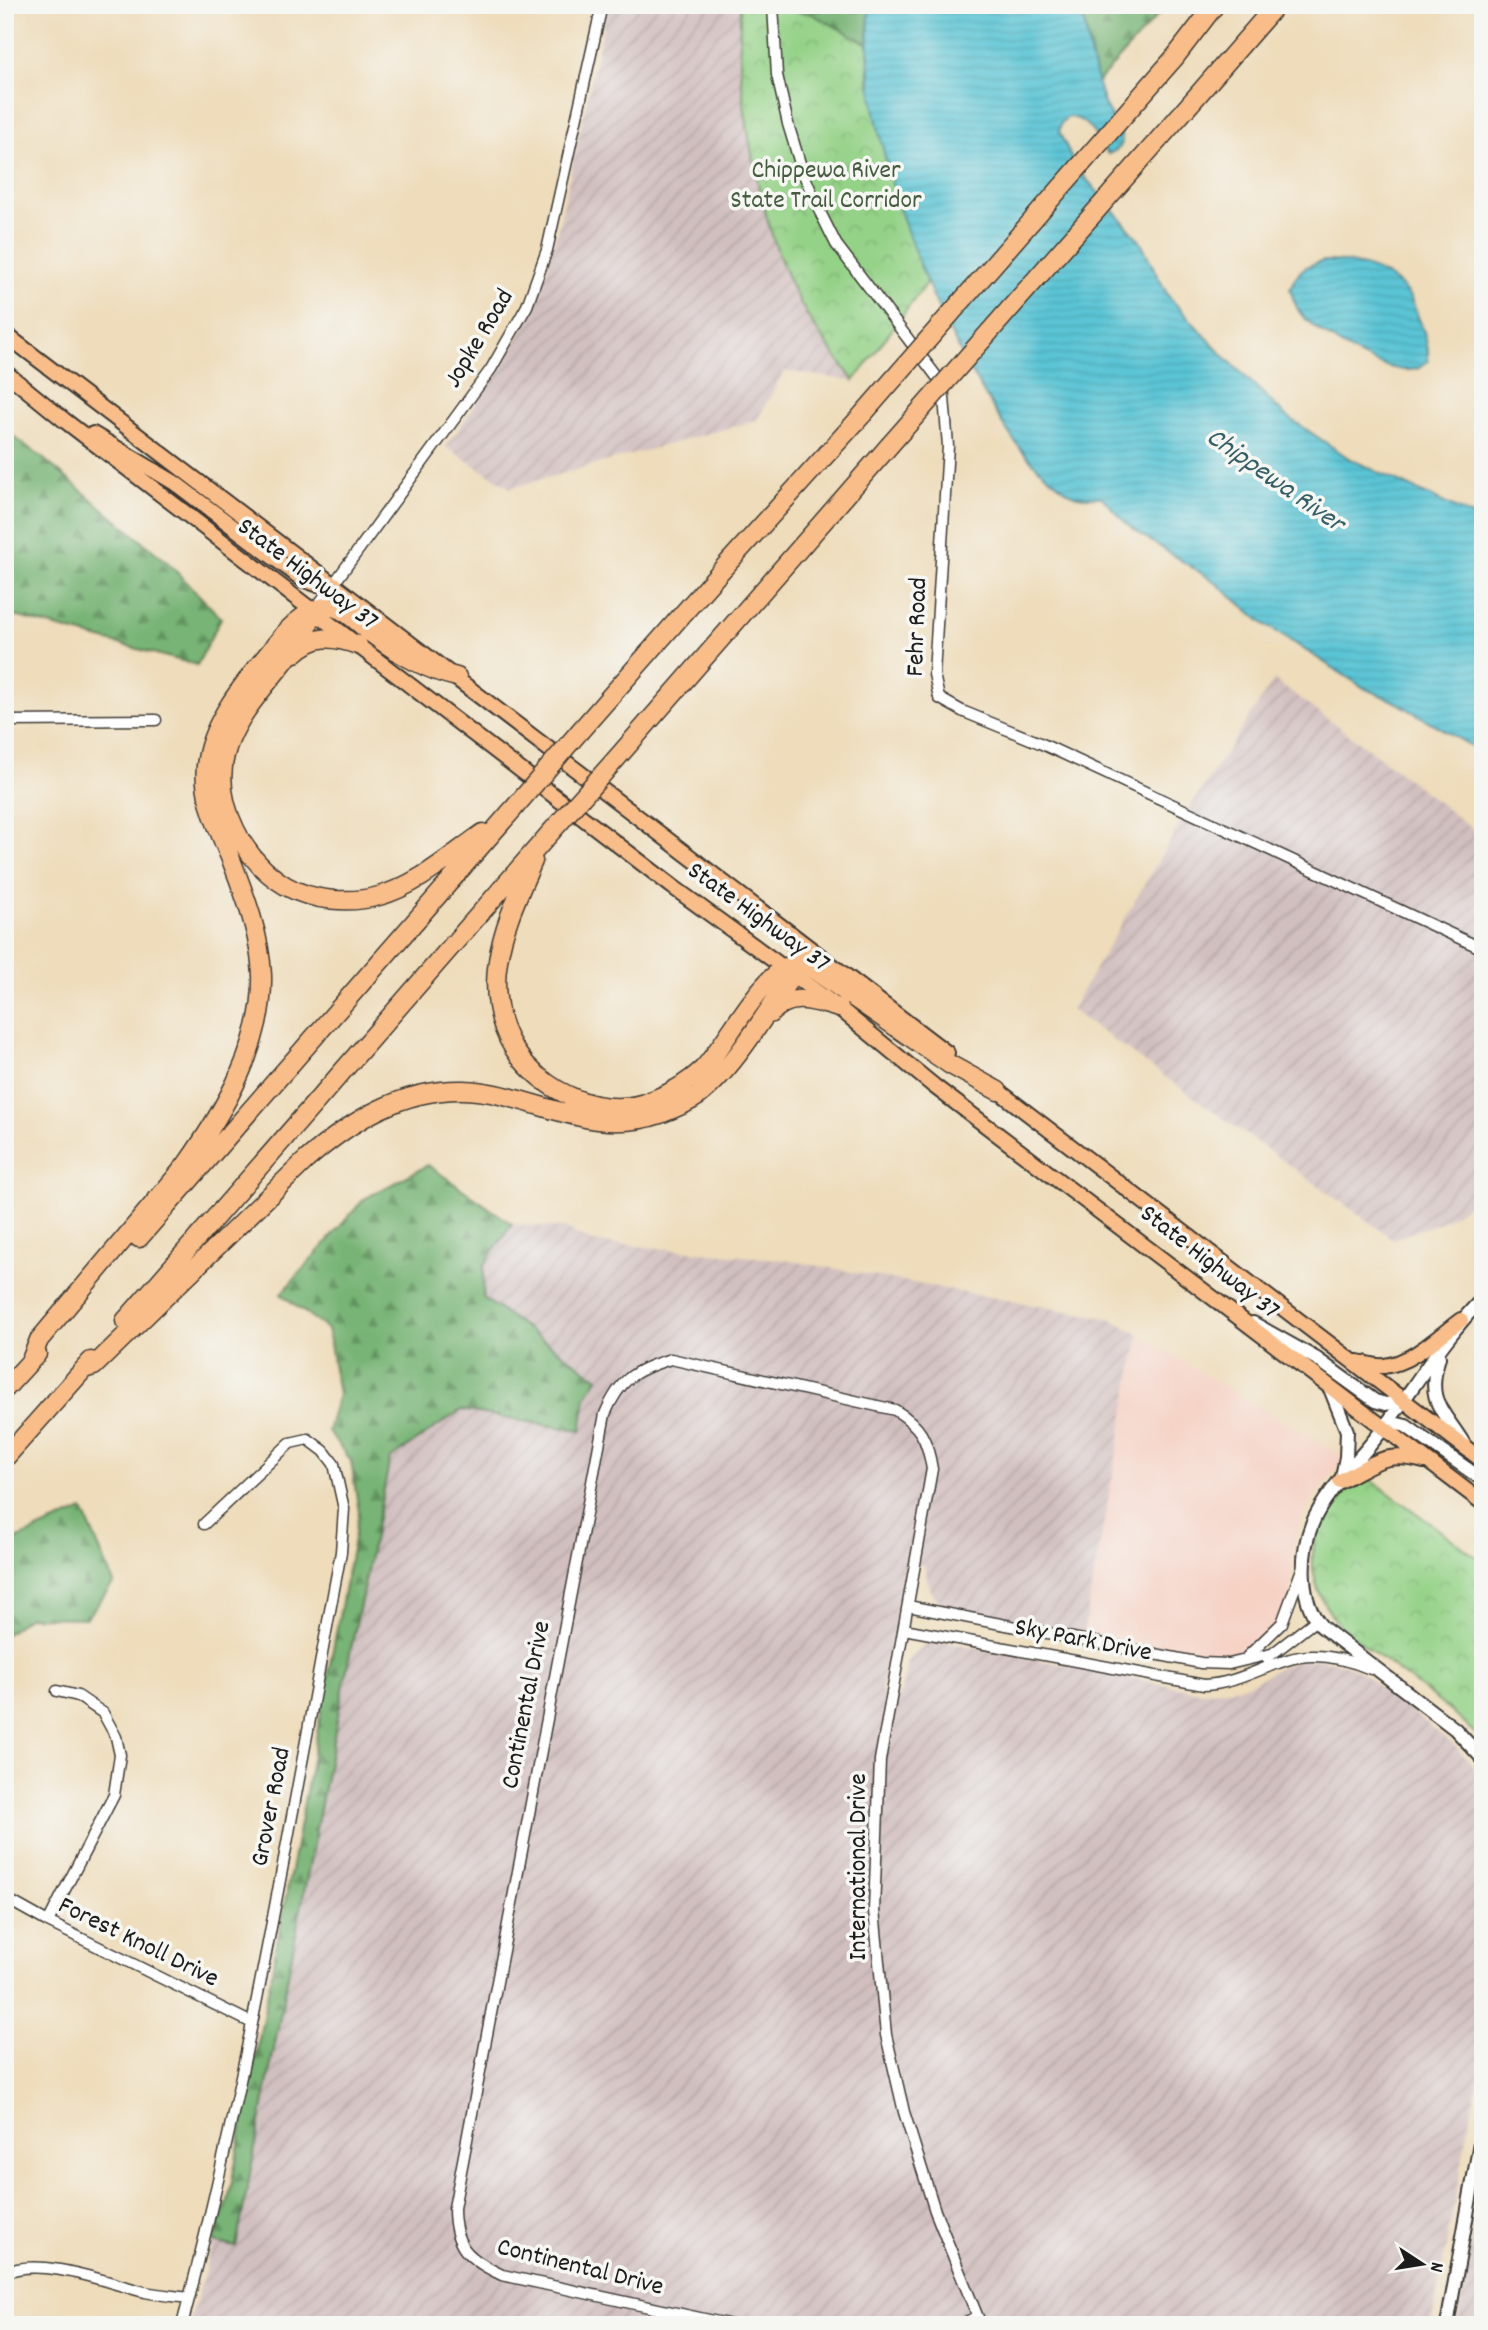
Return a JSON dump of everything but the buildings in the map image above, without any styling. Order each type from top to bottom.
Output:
[{"type":"highway","points":[[5,1390],[251,1112],[580,731],[863,414],[1175,57],[1215,5]]},
{"type":"highway","points":[[5,1458],[1276,5]]},
{"type":"highway","points":[[31,1360],[39,1340],[186,1165],[219,1116],[243,1064],[258,1011],[261,960],[248,905],[206,788],[206,761],[221,721],[294,623],[325,607],[338,608],[377,638],[420,665],[457,677]]},
{"type":"highway","points":[[314,611],[305,631],[230,741],[225,756],[225,800],[231,820],[246,848],[267,872],[300,892],[332,900],[365,899],[401,888],[425,874],[511,811]]},
{"type":"highway","points":[[267,684],[310,641],[334,637],[358,645]]},
{"type":"highway","points":[[546,838],[517,896],[503,937],[497,973],[498,1008],[504,1029],[523,1061],[536,1074],[568,1096],[600,1105],[616,1106],[650,1102],[684,1084],[703,1068],[761,991],[792,968],[807,966],[949,1064],[998,1091]]},
{"type":"highway","points":[[742,1046],[792,968],[799,948],[790,935]]},
{"type":"highway","points":[[84,1369],[94,1366],[306,1160],[344,1129],[376,1110],[418,1095],[467,1090],[504,1096],[593,1121],[634,1121],[664,1113],[696,1097],[716,1079],[776,1008],[787,1001],[807,999],[839,1008]]},
{"type":"main road","name":"State Highway 37","points":[[5,334],[1483,1461]]},
{"type":"main road","name":"State Highway 37","points":[[5,372],[673,887],[792,968],[944,1093],[1483,1503]]},
{"type":"main road","points":[[64,420],[107,441],[170,479],[302,579],[316,584],[335,584]]},
{"type":"main road","points":[[1351,1360],[1376,1366],[1393,1364],[1411,1356],[1461,1320]]},
{"type":"main road","points":[[1340,1481],[1388,1457],[1410,1458],[1433,1464]]},
{"type":"street","name":"Jopke Road","points":[[314,611],[491,369],[527,306],[552,230],[601,5]]},
{"type":"street","name":"Fehr Road","points":[[773,5],[777,75],[785,112],[802,170],[820,212],[836,244],[943,385],[948,446],[934,674],[939,698],[962,711],[1040,743],[1483,949]]},
{"type":"street","points":[[5,721],[156,720]]},
{"type":"street","points":[[1241,1661],[1256,1650],[1282,1623],[1304,1565],[1312,1523],[1340,1481],[1384,1427],[1461,1320],[1483,1298]]},
{"type":"street","points":[[1225,1307],[1308,1353],[1375,1401],[1386,1404],[1404,1400]]},
{"type":"street","points":[[1443,1345],[1434,1378],[1435,1398],[1440,1411],[1466,1448]]},
{"type":"street","name":"Continental Drive","points":[[732,2325],[502,2275],[478,2264],[463,2248],[454,2229],[454,2208],[604,1414],[614,1393],[629,1377],[650,1365],[671,1359],[895,1410],[914,1422],[928,1446],[932,1469],[908,1606]]},
{"type":"street","points":[[1329,1386],[1347,1430],[1346,1457],[1340,1481]]},
{"type":"street","points":[[1384,1427],[1398,1424],[1406,1426],[1483,1480]]},
{"type":"street","name":"Grover Road","points":[[182,2325],[219,2179],[252,2023],[341,1552],[344,1509],[334,1464],[324,1451],[307,1440],[290,1443],[204,1524]]},
{"type":"street","points":[[1304,1565],[1305,1589],[1316,1620],[1455,1729],[1483,1759]]},
{"type":"street","name":"Sky Park Drive","points":[[908,1606],[1201,1663],[1229,1664],[1271,1654]]},
{"type":"street","name":"International Drive","points":[[908,1606],[880,1760],[874,1910],[882,2002],[886,2035],[904,2112],[935,2211],[978,2321]]},
{"type":"street","name":"Sky Park Drive","points":[[1252,1673],[1271,1654],[1316,1620]]},
{"type":"street","name":"Sky Park Drive","points":[[904,1629],[1190,1683],[1218,1685],[1287,1660],[1314,1656],[1339,1658],[1379,1672]]},
{"type":"street","points":[[48,1922],[114,1796],[120,1755],[116,1737],[103,1713],[78,1696],[57,1691]]},
{"type":"street","name":"Forest Knoll Drive","points":[[5,1899],[252,2023]]},
{"type":"street","points":[[1447,2325],[1483,2126]]},
{"type":"street","points":[[5,2273],[16,2267],[51,2269],[148,2292],[189,2298]]},
{"type":"street","points":[[961,2325],[978,2321]]},
{"type":"shaded area","points":[[608,5],[740,5],[741,73],[749,134],[764,206],[807,315],[854,381],[784,371],[757,420],[510,488],[446,447],[504,364],[540,293],[559,225]]},
{"type":"shaded area","points":[[1274,680],[1483,837],[1483,1196],[1441,1222],[1393,1239],[1071,1010],[1187,812]]},
{"type":"shaded area","points":[[512,1224],[564,1228],[593,1242],[786,1260],[1112,1319],[1139,1335],[1083,1634],[960,1610],[941,1603],[930,1591],[924,1565],[906,1562],[881,1693],[900,1696],[909,1659],[927,1643],[937,1640],[1203,1692],[1236,1688],[1254,1682],[1282,1666],[1302,1660],[1321,1659],[1358,1670],[1453,1744],[1483,1777],[1483,2052],[1431,2325],[189,2325],[213,2242],[235,2247],[390,1459],[461,1410],[580,1431],[586,1397],[598,1378],[482,1297],[484,1265]]},
{"type":"shaded area","points":[[1139,1335],[1345,1458],[1314,1497],[1297,1528],[1292,1556],[1292,1586],[1285,1608],[1270,1631],[1252,1646],[1228,1656],[1212,1659],[1083,1634]]},
{"type":"shaded area","points":[[1483,2178],[1483,2325],[1456,2325],[1475,2225]]},
{"type":"green space","name":"Chippewa River State Trail Corridor","points":[[740,5],[774,5],[774,8],[812,14],[868,44],[869,81],[892,179],[927,282],[854,381],[807,315],[770,230],[754,167],[744,105],[740,58]]},
{"type":"green space","points":[[774,5],[869,5],[868,44],[812,14],[774,8]]},
{"type":"green space","points":[[1081,5],[1167,5],[1097,83]]},
{"type":"green space","points":[[5,430],[168,563],[221,618],[197,665],[19,617],[5,616]]},
{"type":"green space","points":[[428,1165],[512,1224],[484,1265],[483,1298],[598,1378],[586,1397],[581,1431],[461,1410],[390,1459],[346,1673],[236,2247],[213,2242],[228,2202],[359,1512],[351,1461],[328,1431],[338,1395],[328,1330],[281,1294],[364,1199]]},
{"type":"green space","points":[[1363,1474],[1483,1562],[1483,1741],[1452,1712],[1342,1628],[1323,1601],[1314,1571],[1315,1540],[1330,1509]]},
{"type":"green space","points":[[83,1510],[114,1583],[86,1618],[29,1617],[5,1635],[5,1544]]},
{"type":"water","name":"Chippewa River","points":[[869,5],[1081,5],[1097,81],[1105,106],[1119,129],[1122,140],[1117,150],[1108,154],[1087,125],[1075,118],[1068,117],[1061,123],[1059,131],[1076,167],[1140,241],[1168,296],[1225,357],[1285,415],[1350,459],[1483,521],[1483,753],[1396,702],[1366,689],[1263,623],[1215,582],[1125,522],[1102,497],[1081,497],[1068,492],[1039,469],[1022,450],[993,409],[968,366],[935,299],[907,230],[885,158],[874,107],[869,64]]},
{"type":"water","points":[[1324,261],[1373,269],[1404,289],[1411,299],[1423,330],[1428,361],[1419,368],[1406,370],[1374,362],[1339,344],[1310,323],[1299,312],[1290,289],[1302,270]]}]
